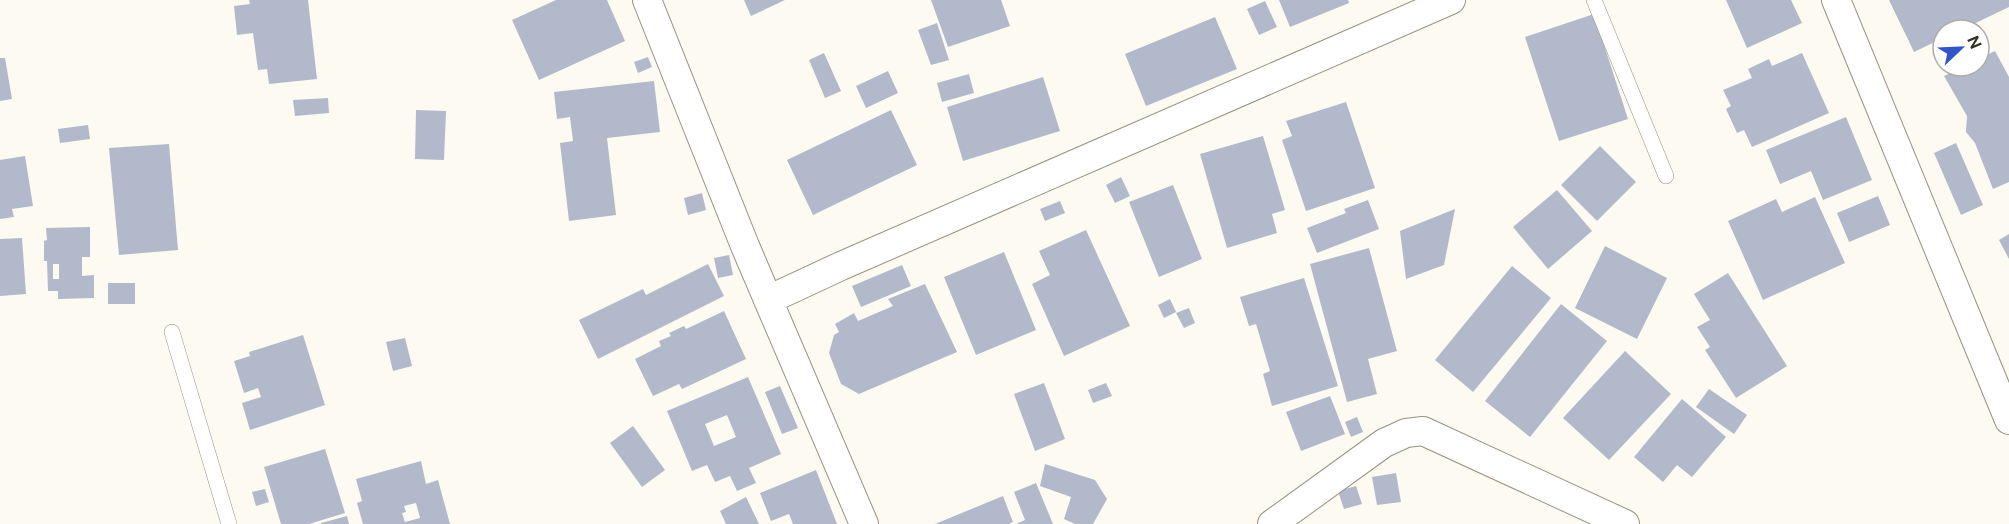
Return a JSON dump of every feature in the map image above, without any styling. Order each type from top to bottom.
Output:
[{"type":"street","points":[[648,0],[745,246],[864,524]]},
{"type":"street","points":[[768,300],[1422,6],[1451,0]]},
{"type":"street","points":[[1836,0],[2009,420]]},
{"type":"street","points":[[1272,524],[1384,443],[1406,433],[1423,431],[1625,524]]},
{"type":"lane","points":[[1594,0],[1666,176]]},
{"type":"lane","points":[[172,332],[229,524]]},
{"type":"building","points":[[249,0],[308,0],[317,79],[269,84],[267,69],[258,70],[253,33],[237,35],[234,6],[250,4]]},
{"type":"building","points":[[556,0],[607,0],[625,41],[539,80],[512,20]]},
{"type":"building","points":[[744,0],[785,0],[751,16]]},
{"type":"building","points":[[931,0],[1001,0],[1010,26],[948,47]]},
{"type":"building","points":[[1279,0],[1348,0],[1349,3],[1290,27]]},
{"type":"building","points":[[1726,0],[1791,0],[1802,23],[1747,48]]},
{"type":"building","points":[[1889,0],[2009,0],[2009,7],[1986,18],[1931,18],[1931,44],[1914,52]]},
{"type":"building","points":[[1265,1],[1277,27],[1259,35],[1247,9]]},
{"type":"building","points":[[1594,14],[1628,119],[1559,141],[1525,37]]},
{"type":"building","points":[[1215,17],[1237,69],[1146,106],[1125,54]]},
{"type":"building","points":[[937,23],[949,60],[931,65],[918,30]]},
{"type":"building","points":[[1995,51],[2009,77],[2009,182],[1993,189],[1975,143],[1966,132],[1967,116],[1945,78],[1991,78],[1991,53]]},
{"type":"building","points":[[824,53],[841,91],[825,98],[809,60]]},
{"type":"building","points":[[1802,53],[1829,113],[1752,147],[1744,130],[1737,133],[1726,109],[1731,106],[1723,90],[1752,78],[1748,69],[1769,59],[1772,66]]},
{"type":"building","points":[[648,57],[652,67],[638,73],[634,62]]},
{"type":"building","points":[[0,58],[5,58],[12,99],[0,101]]},
{"type":"building","points":[[888,71],[898,93],[866,108],[856,86]]},
{"type":"building","points":[[969,74],[974,93],[942,102],[937,83]]},
{"type":"building","points":[[1043,77],[1060,131],[963,161],[947,107]]},
{"type":"building","points":[[654,81],[660,132],[607,138],[616,215],[569,221],[560,143],[573,141],[570,117],[557,119],[554,92]]},
{"type":"building","points":[[328,98],[329,113],[295,116],[293,100]]},
{"type":"building","points":[[1346,102],[1375,188],[1306,211],[1282,140],[1292,136],[1286,121]]},
{"type":"building","points":[[416,110],[446,111],[444,160],[415,159]]},
{"type":"building","points":[[891,110],[917,165],[813,215],[787,160]]},
{"type":"building","points":[[1846,117],[1872,180],[1823,200],[1811,171],[1780,184],[1766,150]]},
{"type":"building","points":[[88,125],[90,139],[60,143],[58,129]]},
{"type":"building","points":[[1263,136],[1285,210],[1272,214],[1277,233],[1227,248],[1200,154]]},
{"type":"building","points":[[1956,143],[1983,205],[1961,215],[1934,153]]},
{"type":"building","points":[[169,144],[178,250],[119,255],[109,148]]},
{"type":"building","points":[[1600,146],[1636,182],[1597,221],[1561,185]]},
{"type":"building","points":[[25,156],[33,206],[12,209],[14,217],[0,219],[0,160]]},
{"type":"building","points":[[1121,177],[1130,196],[1115,203],[1106,185]]},
{"type":"building","points":[[1173,185],[1202,259],[1159,277],[1129,202]]},
{"type":"building","points":[[1557,190],[1592,231],[1548,269],[1513,227]]},
{"type":"building","points":[[702,193],[706,210],[688,215],[684,198]]},
{"type":"building","points":[[1878,196],[1890,225],[1849,242],[1837,213]]},
{"type":"building","points":[[1815,197],[1845,263],[1763,300],[1728,221],[1776,199],[1782,212]]},
{"type":"building","points":[[1368,200],[1379,229],[1317,253],[1307,228],[1346,213],[1344,209]]},
{"type":"building","points":[[1060,201],[1065,213],[1045,221],[1040,209]]},
{"type":"building","points":[[1455,209],[1444,265],[1406,279],[1400,231]]},
{"type":"building","points":[[90,227],[90,257],[82,257],[82,276],[94,275],[94,298],[58,299],[58,291],[48,291],[47,261],[44,261],[46,228]],"holes":[[[53,264],[59,264],[59,279],[53,279]]]},
{"type":"building","points":[[1086,230],[1130,326],[1064,356],[1032,284],[1050,275],[1039,251]]},
{"type":"building","points":[[2009,234],[2009,259],[1999,240]]},
{"type":"building","points":[[22,238],[26,294],[0,296],[0,239]]},
{"type":"building","points":[[1605,246],[1667,278],[1637,339],[1575,308]]},
{"type":"building","points":[[1369,248],[1397,351],[1368,359],[1377,394],[1347,402],[1310,264]]},
{"type":"building","points":[[1004,252],[1036,330],[976,355],[944,277]]},
{"type":"building","points":[[729,255],[733,275],[718,278],[714,258]]},
{"type":"building","points":[[708,264],[724,296],[598,359],[579,320],[643,289],[646,295]]},
{"type":"building","points":[[902,265],[911,286],[861,307],[852,286]]},
{"type":"building","points":[[1512,266],[1551,298],[1473,392],[1435,360]]},
{"type":"building","points":[[1728,273],[1787,366],[1736,398],[1705,350],[1710,347],[1697,327],[1710,320],[1694,294]]},
{"type":"building","points":[[1304,278],[1338,386],[1272,406],[1263,374],[1270,371],[1256,324],[1249,326],[1240,297]]},
{"type":"building","points":[[108,283],[135,283],[135,304],[108,304]]},
{"type":"building","points":[[925,284],[957,352],[859,394],[841,384],[829,353],[834,335],[839,332],[835,324],[854,313],[858,321],[893,306],[888,299]]},
{"type":"building","points":[[1170,299],[1176,312],[1164,318],[1158,305]]},
{"type":"building","points":[[1561,304],[1607,341],[1530,437],[1485,401]]},
{"type":"building","points":[[1189,308],[1195,323],[1184,328],[1176,313]]},
{"type":"building","points":[[724,311],[746,359],[682,389],[679,384],[653,396],[635,359],[661,346],[659,341],[671,336],[669,333],[684,326],[686,329]]},
{"type":"building","points":[[303,335],[325,405],[250,430],[242,403],[261,397],[258,388],[244,393],[234,361],[250,356],[249,352]]},
{"type":"building","points":[[405,338],[412,366],[393,371],[386,342]]},
{"type":"building","points":[[1625,351],[1671,394],[1609,460],[1563,418]]},
{"type":"building","points":[[748,377],[781,454],[749,468],[756,483],[737,491],[730,476],[715,482],[707,465],[692,471],[667,411]],"holes":[[[727,415],[736,437],[714,446],[705,424]]]},
{"type":"building","points":[[1044,383],[1065,439],[1035,451],[1014,394]]},
{"type":"building","points":[[1106,383],[1112,396],[1093,403],[1088,390]]},
{"type":"building","points":[[780,386],[798,428],[782,434],[765,392]]},
{"type":"building","points":[[1709,389],[1747,415],[1734,434],[1696,407]]},
{"type":"building","points":[[1330,396],[1345,434],[1301,451],[1286,412]]},
{"type":"building","points":[[1682,399],[1726,437],[1692,477],[1677,465],[1663,482],[1634,457]]},
{"type":"building","points":[[1357,417],[1363,432],[1351,437],[1345,422]]},
{"type":"building","points":[[633,426],[665,470],[642,487],[610,443]]},
{"type":"building","points":[[325,449],[345,513],[309,524],[281,524],[264,467]]},
{"type":"building","points":[[421,461],[426,484],[438,480],[450,524],[363,524],[357,503],[362,501],[356,479]],"holes":[[[416,503],[420,518],[405,522],[402,513],[406,512],[404,506]]]},
{"type":"building","points":[[1045,464],[1095,480],[1107,499],[1093,524],[1075,524],[1064,519],[1071,497],[1040,486]]},
{"type":"building","points":[[816,470],[837,524],[793,524],[789,514],[771,521],[760,493]]},
{"type":"building","points":[[1396,473],[1401,502],[1377,505],[1372,477]]},
{"type":"building","points":[[1036,483],[1053,524],[1016,524],[1025,520],[1014,492]]},
{"type":"building","points":[[1356,486],[1362,504],[1344,509],[1338,491]]},
{"type":"building","points":[[265,489],[269,502],[256,506],[252,492]]},
{"type":"building","points":[[1003,496],[1013,522],[1009,524],[935,524]]},
{"type":"building","points":[[746,497],[759,524],[726,524],[720,511]]},
{"type":"building","points":[[347,516],[349,524],[321,524],[321,523]]}]
